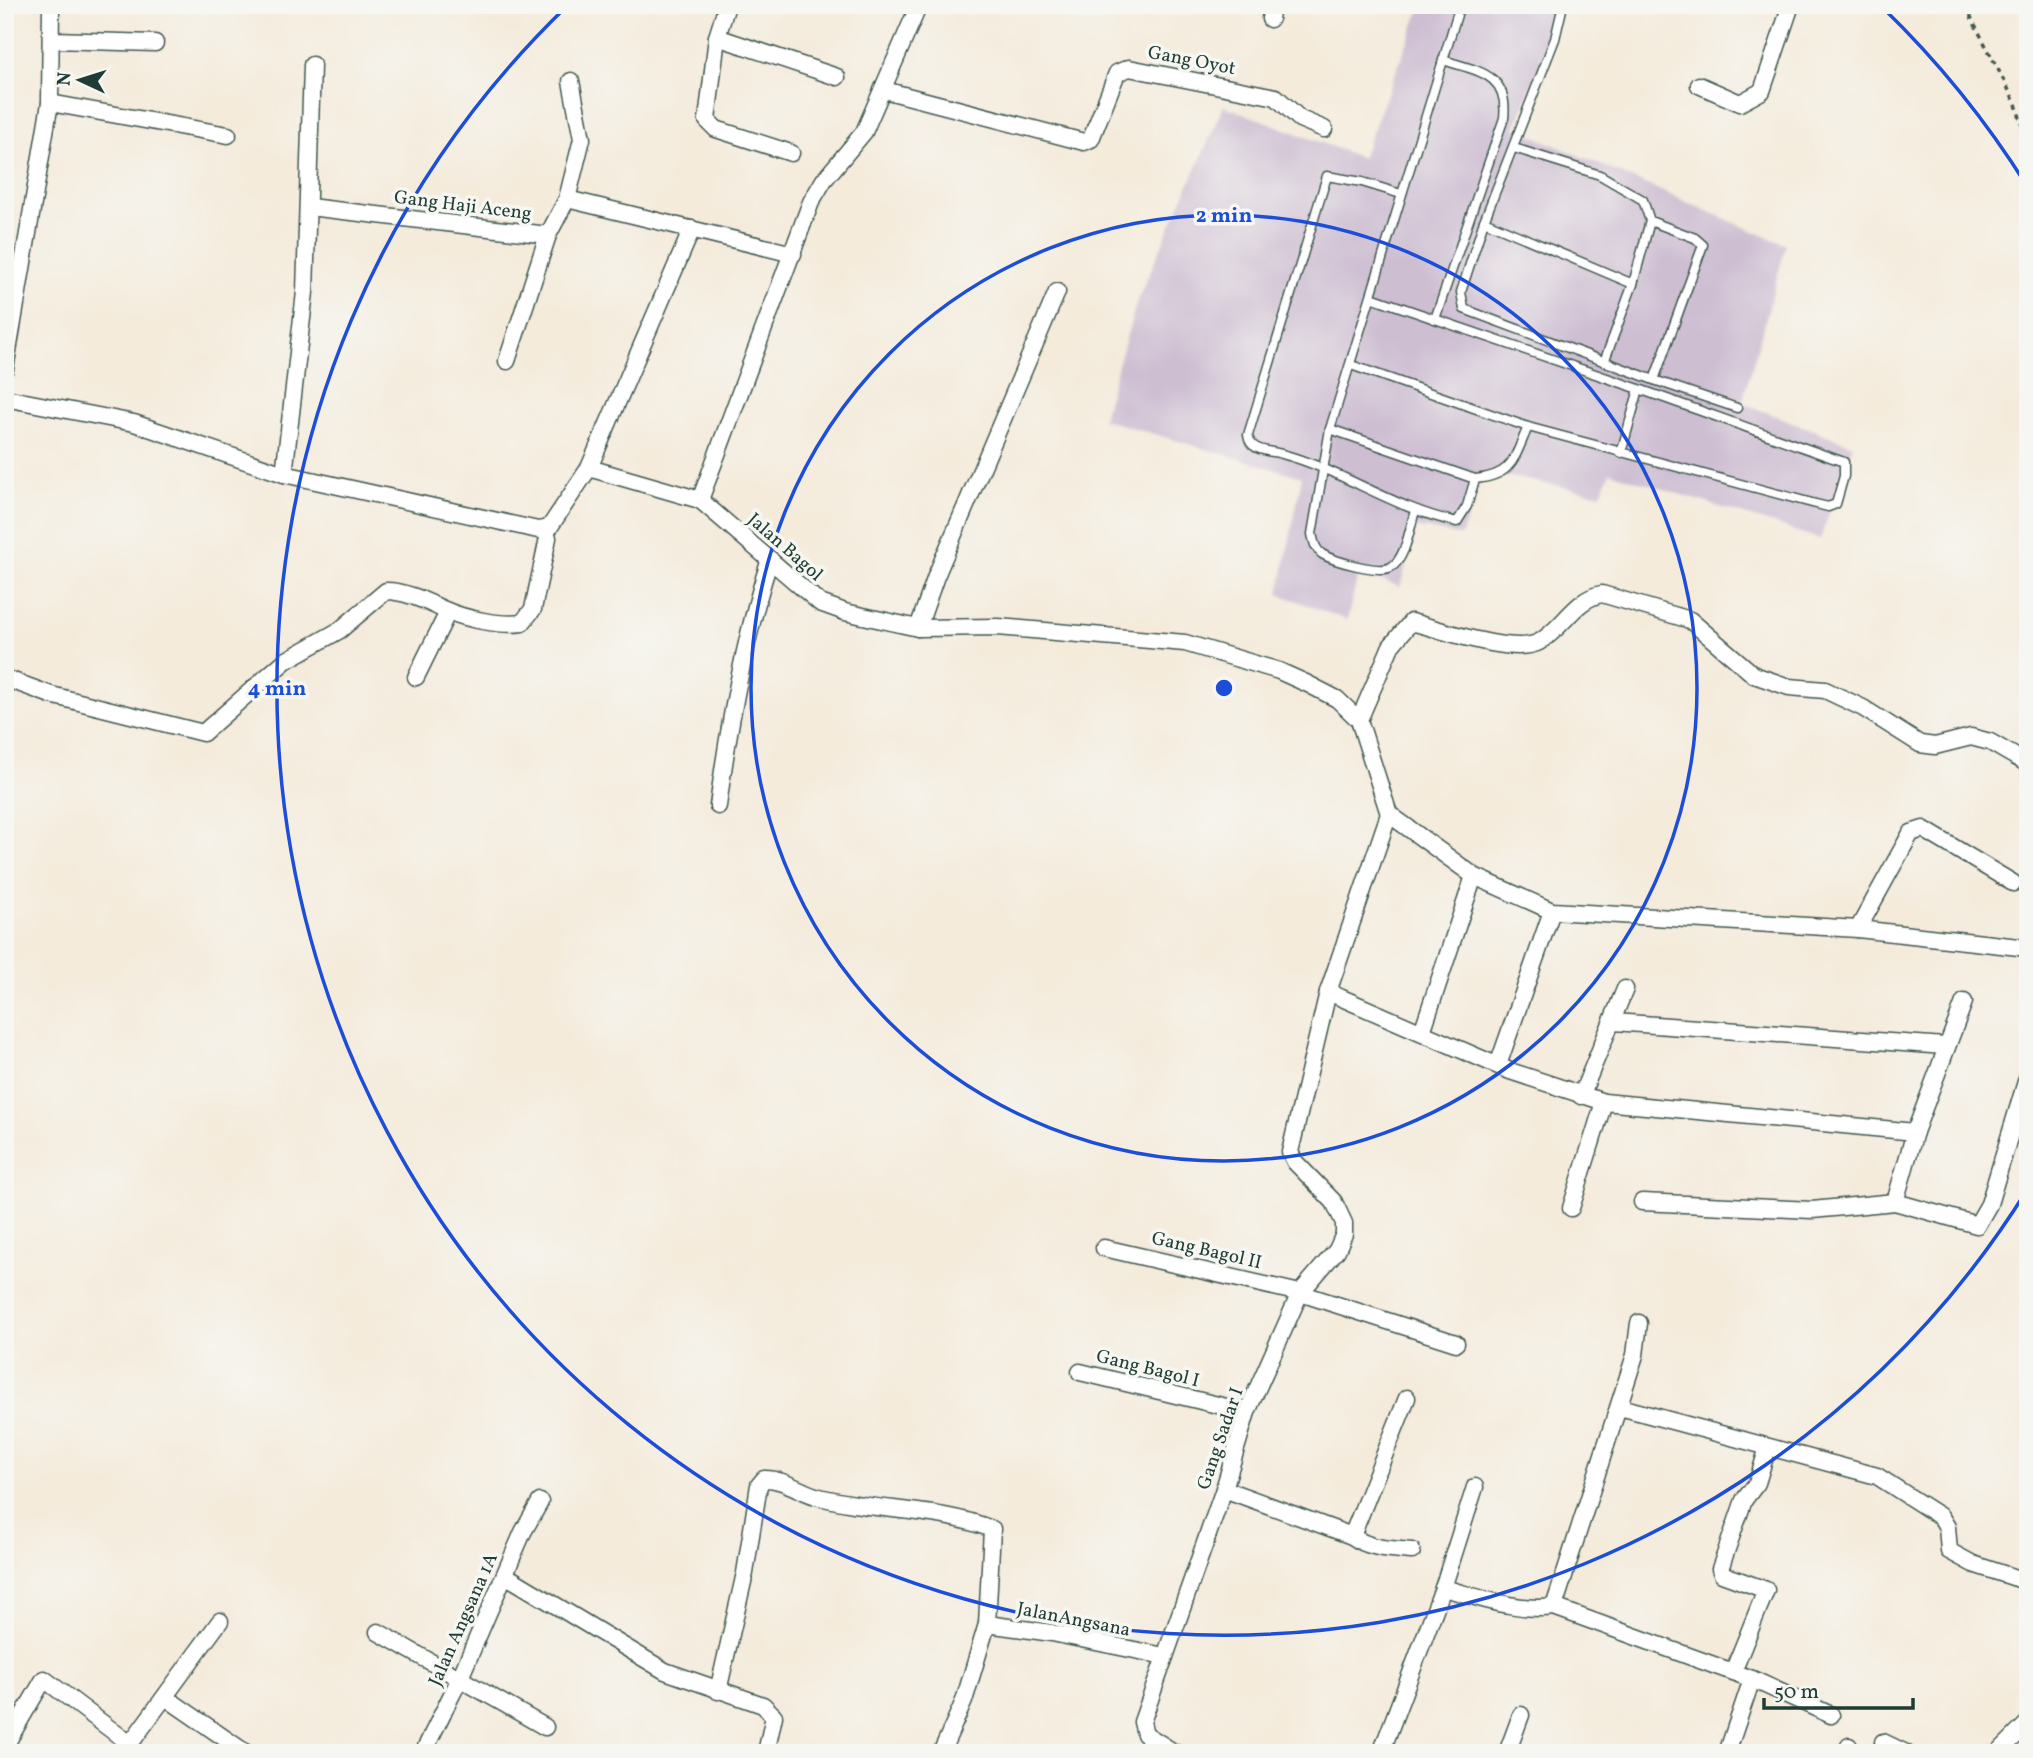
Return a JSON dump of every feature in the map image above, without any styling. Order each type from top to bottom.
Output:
[{"type":"street","points":[[5,369],[50,103],[53,40],[51,5]]},
{"type":"street","points":[[727,5],[717,37],[707,120],[710,126],[791,153]]},
{"type":"street","points":[[589,468],[700,500],[817,190],[856,145],[884,90],[919,5]]},
{"type":"street","points":[[1699,85],[1740,103],[1762,91],[1790,5]]},
{"type":"street","points":[[717,37],[837,77]]},
{"type":"street","points":[[53,40],[155,43]]},
{"type":"street","points":[[284,474],[305,292],[312,65]]},
{"type":"street","name":"Gang Oyot","points":[[884,90],[1084,142],[1091,139],[1117,73],[1129,68],[1276,97],[1300,119],[1324,129]]},
{"type":"street","name":"Gang Haji Aceng","points":[[309,207],[548,235],[566,199],[582,139],[571,81]]},
{"type":"street","points":[[50,103],[228,135]]},
{"type":"street","points":[[566,199],[793,254]]},
{"type":"street","points":[[5,678],[51,695],[200,734],[285,661],[340,630],[382,593],[392,591],[448,612],[513,624],[528,619],[544,561],[546,529],[589,468],[692,229]]},
{"type":"street","points":[[507,361],[548,235]]},
{"type":"street","points":[[918,628],[936,576],[1057,292]]},
{"type":"street","points":[[5,398],[134,423],[284,474],[538,530],[546,529]]},
{"type":"street","name":"Jalan Bagol","points":[[700,500],[820,603],[892,624],[918,628],[998,627],[1185,643],[1279,671],[1337,699],[1359,720]]},
{"type":"street","points":[[718,806],[742,664],[756,601],[770,559]]},
{"type":"street","points":[[2028,764],[1990,742],[1971,737],[1935,746],[1920,744],[1863,708],[1825,690],[1788,687],[1754,675],[1690,620],[1614,595],[1588,596],[1541,642],[1518,648],[1412,622],[1391,646],[1359,720],[1389,814],[1474,876],[1552,911],[1858,929],[2028,948]]},
{"type":"street","points":[[416,677],[448,612]]},
{"type":"street","points":[[1389,814],[1328,992],[1498,1065],[1604,1102],[1916,1132]]},
{"type":"street","points":[[1858,929],[1911,833],[1917,829],[1923,829],[2013,883]]},
{"type":"street","points":[[1422,1032],[1474,876]]},
{"type":"street","points":[[1498,1065],[1552,911]]},
{"type":"street","points":[[1581,1096],[1614,1022],[1625,989]]},
{"type":"street","name":"Gang Sadar I","points":[[1175,1753],[1145,1734],[1142,1723],[1224,1489],[1247,1412],[1300,1293],[1337,1250],[1345,1234],[1344,1223],[1334,1202],[1295,1162],[1290,1152],[1328,992]]},
{"type":"street","points":[[1895,1202],[1945,1046],[1964,1002]]},
{"type":"street","points":[[1614,1022],[1945,1046]]},
{"type":"street","points":[[1642,1202],[1812,1210],[1895,1202],[1942,1213],[1970,1224],[1981,1221],[2028,1075]]},
{"type":"street","points":[[1571,1208],[1604,1102]]},
{"type":"street","name":"Gang Bagol II","points":[[1104,1248],[1300,1293],[1456,1343]]},
{"type":"street","points":[[1554,1606],[1620,1407],[1635,1355],[1639,1323]]},
{"type":"street","name":"Gang Bagol I","points":[[1080,1372],[1247,1412]]},
{"type":"street","points":[[1352,1536],[1407,1398]]},
{"type":"street","points":[[1620,1407],[1877,1476],[1941,1517],[1947,1527],[1950,1551],[1973,1564],[2028,1581]]},
{"type":"street","points":[[1733,1672],[1766,1590],[1723,1574],[1720,1569],[1744,1500],[1757,1483],[1768,1447]]},
{"type":"street","points":[[718,1691],[745,1573],[759,1485],[764,1479],[772,1479],[817,1496],[950,1516],[992,1529],[987,1624],[964,1702],[941,1753]]},
{"type":"street","points":[[1381,1753],[1443,1588],[1475,1487]]},
{"type":"street","points":[[1224,1489],[1352,1536],[1361,1543],[1412,1551]]},
{"type":"street","name":"Jalan Angsana 1A","points":[[423,1753],[540,1502]]},
{"type":"street","points":[[505,1574],[665,1671],[763,1705],[774,1716],[766,1753]]},
{"type":"street","points":[[1443,1588],[1504,1603],[1541,1608],[1554,1606],[1752,1679],[1831,1714]]},
{"type":"street","points":[[5,1746],[43,1679],[50,1681],[131,1744],[220,1621]]},
{"type":"street","name":"JalanAngsana","points":[[987,1624],[1052,1633],[1164,1656]]},
{"type":"street","points":[[378,1632],[545,1727]]},
{"type":"street","points":[[1727,1753],[1752,1679]]},
{"type":"street","points":[[165,1697],[246,1753]]},
{"type":"street","points":[[1507,1753],[1521,1715]]},
{"type":"street","points":[[1998,1753],[2028,1723]]},
{"type":"street","points":[[1883,1742],[1906,1753]]},
{"type":"lane","points":[[1415,511],[1399,559],[1392,567],[1378,571],[1323,555],[1315,547],[1312,534],[1330,429],[1461,5]]},
{"type":"lane","points":[[1563,5],[1555,39],[1484,222],[1461,292],[1464,309],[1737,408]]},
{"type":"lane","points":[[1435,319],[1504,117],[1506,102],[1503,91],[1492,78],[1443,60]]},
{"type":"lane","points":[[1514,148],[1600,175],[1643,200],[1650,221],[1633,284],[1604,362]]},
{"type":"lane","points":[[1401,194],[1362,182],[1327,176],[1248,435],[1253,447],[1284,454],[1415,511],[1457,522],[1467,506],[1475,479]]},
{"type":"lane","points":[[1650,221],[1695,237],[1703,245],[1654,380]]},
{"type":"lane","points":[[1484,222],[1633,284]]},
{"type":"lane","points":[[1351,365],[1528,427],[1828,507],[1836,504],[1844,476],[1844,462],[1371,297]]},
{"type":"lane","points":[[1621,453],[1639,389]]},
{"type":"lane","points":[[1330,429],[1475,479],[1496,475],[1510,467],[1528,427]]},
{"type":"path","points":[[1969,5],[1971,17],[2016,104],[2028,146]]},
{"type":"shaded area","points":[[1422,5],[1564,5],[1515,128],[1786,245],[1742,403],[1853,445],[1820,539],[1610,472],[1601,494],[1484,472],[1461,536],[1417,527],[1400,587],[1359,571],[1347,620],[1279,594],[1302,477],[1102,419],[1137,301],[1224,106],[1362,158]]}]
